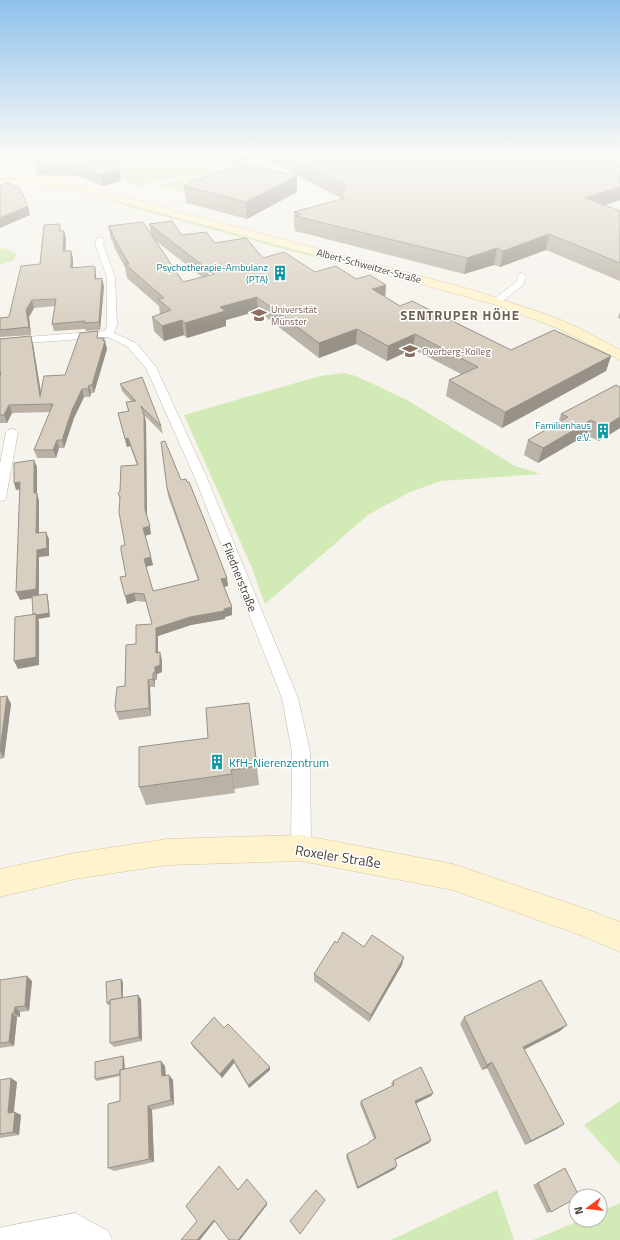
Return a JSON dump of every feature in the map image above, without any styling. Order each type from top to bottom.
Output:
[{"type":"street","name":"Albert-Schweitzer-Straße","points":[[157,213],[356,270],[492,305],[554,323],[574,331],[620,356]]},
{"type":"street","points":[[0,342],[109,334],[112,325],[111,277],[98,244],[100,240]]},
{"type":"street","points":[[492,305],[520,283],[522,276]]},
{"type":"street","name":"Fliednerstraße","points":[[109,334],[132,346],[150,367],[201,478],[290,698],[301,752],[301,848]]},
{"type":"street","points":[[0,496],[12,432]]},
{"type":"street","name":"Roxeler Straße","points":[[0,884],[75,866],[167,852],[301,848],[453,877],[584,922],[620,937]]},
{"type":"street","points":[[2,1240],[75,1226],[99,1240]]},
{"type":"green space","points":[[151,213],[162,213],[361,268],[328,261]]},
{"type":"green space","points":[[3,248],[16,253],[14,260],[0,265],[0,249]]},
{"type":"green space","points":[[345,373],[356,376],[407,400],[515,466],[541,474],[441,481],[410,492],[368,515],[265,604],[252,568],[184,415],[320,376]]},
{"type":"green space","points":[[620,1101],[620,1165],[584,1125]]},
{"type":"green space","points":[[497,1190],[514,1240],[391,1240]]},
{"type":"green space","points":[[620,1203],[620,1240],[533,1240],[568,1225],[568,1228],[608,1228],[608,1208]]},
{"type":"building","points":[[0,213],[12,213],[0,218]]},
{"type":"building","points":[[297,213],[620,213],[620,263],[549,234],[503,251],[497,248],[467,258],[295,216],[301,214]]},
{"type":"building","points":[[172,221],[182,235],[206,232],[215,243],[246,238],[263,258],[284,252],[315,272],[336,266],[356,279],[370,275],[386,285],[372,289],[400,306],[412,301],[511,350],[554,330],[611,356],[505,412],[449,380],[478,367],[415,334],[388,346],[357,329],[319,343],[257,297],[220,307],[225,311],[185,323],[182,320],[162,326],[152,317],[171,310],[158,299],[164,298],[125,264],[129,264],[108,226],[143,222],[183,282],[214,274],[149,224]]},
{"type":"building","points":[[60,224],[60,231],[64,231],[63,251],[71,251],[71,268],[93,266],[95,267],[95,279],[102,278],[99,322],[84,323],[85,321],[52,324],[56,299],[32,300],[26,310],[29,327],[0,330],[0,318],[9,317],[21,266],[40,264],[44,225]]},
{"type":"building","points":[[98,331],[97,338],[104,338],[103,341],[105,341],[92,385],[89,385],[88,389],[82,389],[72,410],[62,440],[57,440],[53,450],[34,450],[53,404],[9,405],[4,415],[0,415],[0,339],[31,336],[40,397],[44,376],[65,375],[80,333]]},
{"type":"building","points":[[142,377],[161,426],[141,406],[144,415],[145,510],[150,526],[143,528],[151,557],[144,559],[153,591],[199,580],[167,488],[161,442],[165,441],[181,480],[186,479],[187,482],[189,482],[204,519],[227,578],[221,579],[232,607],[224,609],[224,611],[190,617],[156,628],[156,653],[160,652],[160,665],[155,667],[153,679],[148,680],[149,708],[116,712],[115,706],[117,687],[125,686],[126,645],[136,644],[136,625],[152,624],[144,594],[134,593],[125,596],[120,577],[126,576],[121,550],[121,546],[125,545],[119,512],[120,497],[118,493],[120,491],[121,466],[138,465],[128,438],[125,439],[118,413],[129,411],[126,402],[136,401],[120,384]]},
{"type":"building","points":[[616,385],[620,387],[620,417],[604,427],[591,420],[543,448],[528,440],[568,417],[561,414]]},
{"type":"building","points":[[34,460],[34,493],[37,493],[36,533],[46,532],[47,548],[37,550],[36,589],[16,592],[20,482],[14,483],[14,463]]},
{"type":"building","points":[[47,594],[49,613],[37,615],[33,614],[32,596]]},
{"type":"building","points":[[36,614],[36,657],[14,661],[15,617]]},
{"type":"building","points":[[7,696],[0,751],[0,697]]},
{"type":"building","points":[[249,703],[257,766],[231,770],[232,774],[139,787],[139,747],[208,738],[206,708]]},
{"type":"building","points":[[343,932],[364,947],[372,935],[404,957],[371,1015],[314,974],[335,941],[337,943]]},
{"type":"building","points":[[27,976],[25,1006],[15,1007],[14,1013],[12,1013],[9,1042],[0,1043],[0,980]]},
{"type":"building","points":[[121,979],[122,998],[110,1000],[110,1002],[107,1003],[106,982]]},
{"type":"building","points":[[541,980],[567,1025],[523,1047],[564,1124],[531,1141],[492,1062],[487,1065],[464,1017]]},
{"type":"building","points":[[138,995],[139,1037],[110,1043],[110,1000]]},
{"type":"building","points":[[214,1017],[224,1028],[228,1024],[270,1067],[248,1085],[233,1059],[220,1074],[191,1043]]},
{"type":"building","points":[[123,1056],[123,1069],[120,1070],[120,1074],[95,1079],[95,1062]]},
{"type":"building","points":[[161,1061],[162,1076],[169,1075],[171,1100],[148,1106],[149,1159],[108,1168],[108,1104],[120,1101],[120,1070]]},
{"type":"building","points":[[421,1067],[433,1093],[415,1101],[431,1140],[395,1159],[397,1166],[358,1187],[347,1154],[376,1138],[361,1101],[394,1085],[393,1081]]},
{"type":"building","points":[[11,1078],[8,1113],[15,1112],[13,1132],[0,1134],[0,1080]]},
{"type":"building","points":[[219,1166],[238,1190],[247,1179],[267,1203],[238,1240],[229,1240],[214,1220],[197,1240],[181,1240],[197,1221],[186,1206]]},
{"type":"building","points":[[565,1168],[575,1188],[568,1188],[568,1202],[551,1212],[538,1183]]},
{"type":"building","points":[[316,1190],[325,1200],[300,1234],[290,1221]]},
{"type":"place","name":"Psychotherapie-Ambulanz (PTA)","points":[[280,273]]},
{"type":"place","name":"Universität Münster","points":[[259,315]]},
{"type":"place","name":"Overberg-Kolleg","points":[[410,351]]},
{"type":"place","name":"Familienhaus e.V.","points":[[603,431]]},
{"type":"place","name":"KfH-Nierenzentrum","points":[[217,762]]},
{"type":"district","name":"SENTRUPER HÖHE","points":[[460,315]]}]
